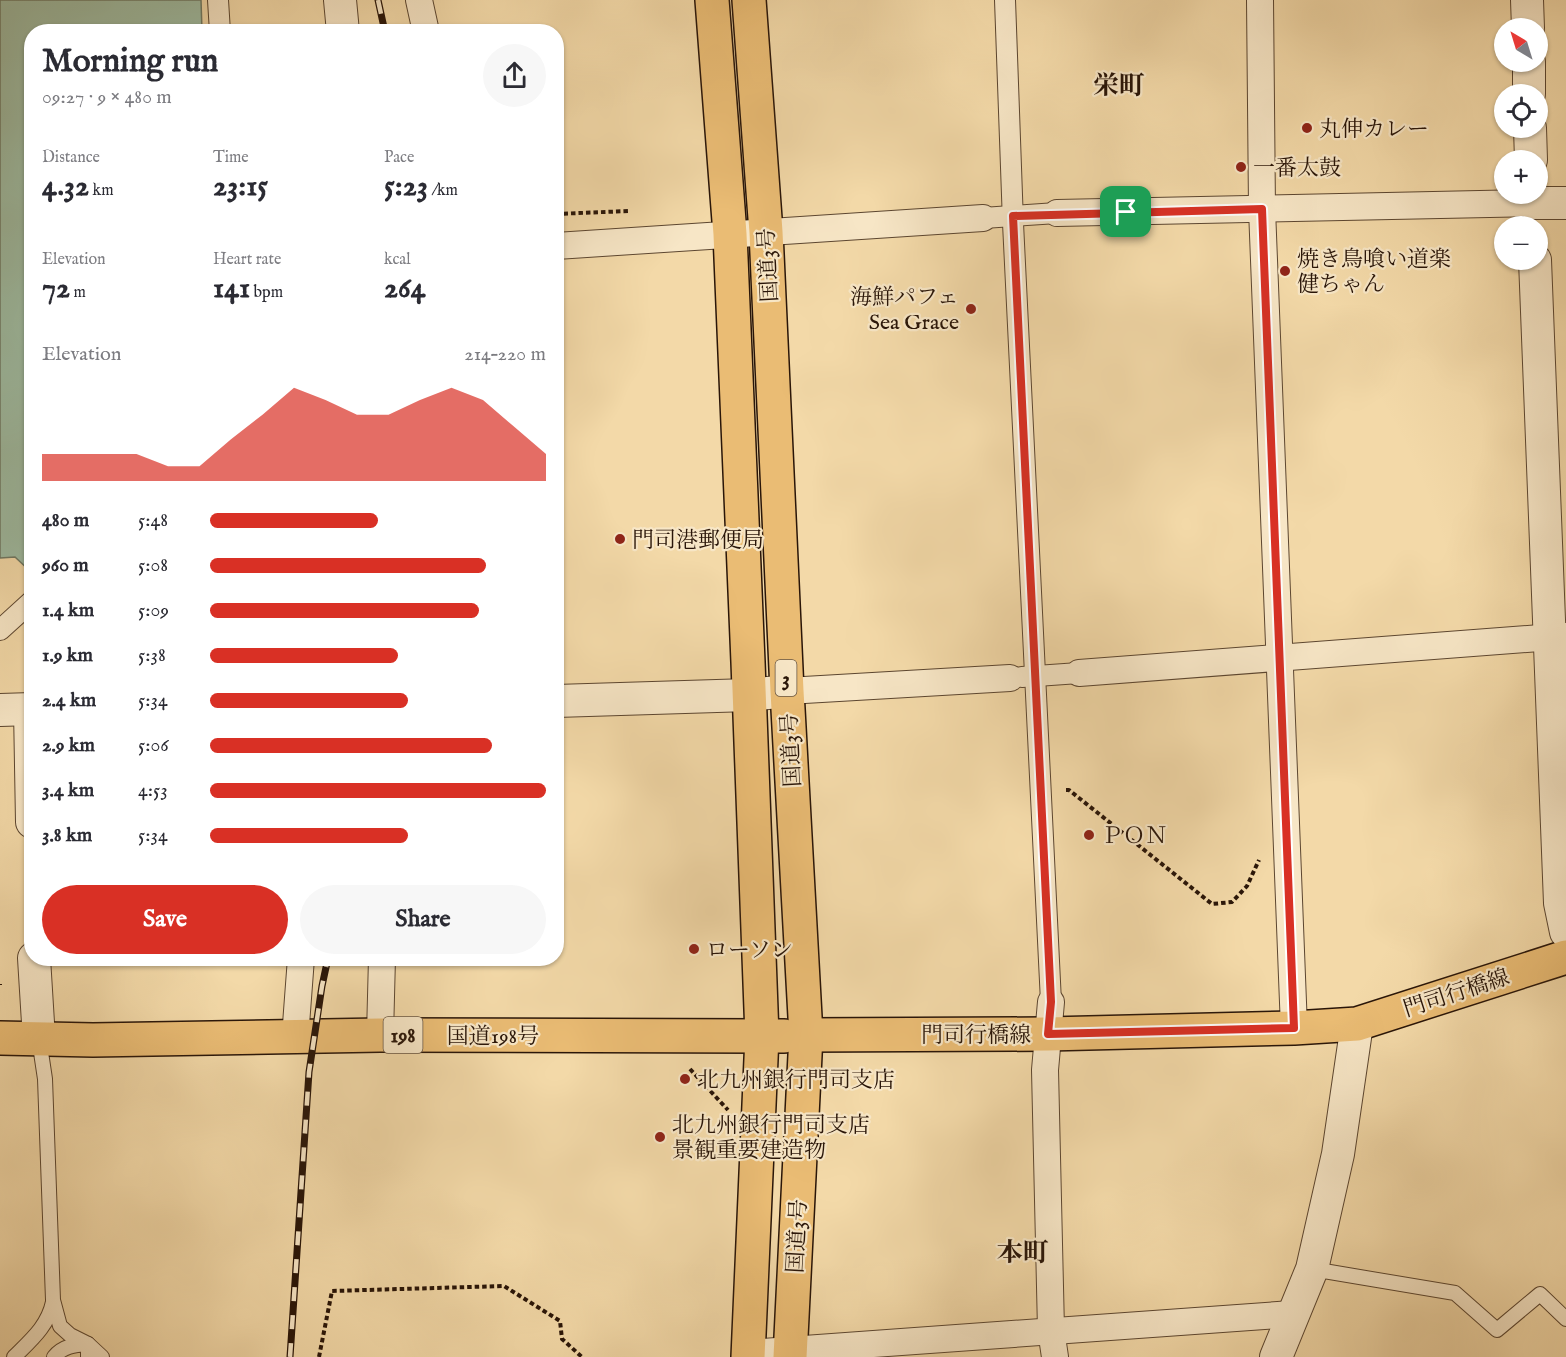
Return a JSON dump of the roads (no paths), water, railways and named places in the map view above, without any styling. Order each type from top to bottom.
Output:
[{"type":"main road","name":"国道3号","points":[[712,0],[730,234],[762,1036],[748,1355]]},
{"type":"main road","name":"国道3号","points":[[749,0],[766,232],[787,691],[806,1035],[790,1354]]},
{"type":"main road","name":"門司行橋線","points":[[806,1035],[1048,1034],[1294,1028],[1357,1024],[1566,957]]},
{"type":"main road","name":"国道198号","points":[[0,1038],[806,1035]]},
{"type":"street","points":[[218,0],[220,24]]},
{"type":"street","points":[[340,0],[342,24]]},
{"type":"street","points":[[419,0],[424,24]]},
{"type":"street","points":[[1005,0],[1013,216],[1022,677],[1040,791],[1051,1002],[1045,1070],[1051,1330],[1055,1357]]},
{"type":"street","points":[[1260,0],[1262,209],[1294,1028]]},
{"type":"street","points":[[1527,0],[1528,18]]},
{"type":"street","points":[[564,245],[1057,213],[1262,209],[1532,208],[1566,203]]},
{"type":"street","points":[[1536,270],[1558,637],[1560,903],[1566,932]]},
{"type":"street","points":[[0,630],[24,608]]},
{"type":"street","points":[[564,701],[749,695],[1558,637]]},
{"type":"street","points":[[20,709],[24,747]]},
{"type":"street","points":[[34,966],[39,1039]]},
{"type":"street","points":[[295,1038],[300,966]]},
{"type":"street","points":[[380,1035],[381,966]]},
{"type":"street","points":[[1276,1357],[1312,1269],[1338,1154],[1357,1024]]},
{"type":"street","points":[[748,1355],[790,1354],[1051,1330],[1292,1314]]},
{"type":"lane","points":[[14,1357],[44,1326],[51,1314],[53,1300],[45,1079],[39,1039]]},
{"type":"lane","points":[[1312,1269],[1455,1293],[1497,1330],[1540,1294],[1566,1319]]},
{"type":"lane","points":[[53,1300],[60,1326],[88,1351]]},
{"type":"lane","points":[[54,1357],[61,1349],[75,1345],[102,1357]]},
{"type":"railway","points":[[378,0],[383,24]]},
{"type":"railway","points":[[290,1357],[309,1072],[326,966]]},
{"type":"place","name":"丸伸カレー","points":[[1307,128]]},
{"type":"place","name":"一番太鼓","points":[[1241,167]]},
{"type":"place","name":"焼き鳥喰い道楽 健ちゃん","points":[[1285,271]]},
{"type":"place","name":"海鮮パフェ Sea Grace","points":[[971,309]]},
{"type":"place","name":"門司港郵便局","points":[[620,539]]},
{"type":"place","name":"ＰＯＮ","points":[[1089,835]]},
{"type":"place","name":"ローソン","points":[[694,949]]},
{"type":"place","name":"北九州銀行門司支店","points":[[685,1079]]},
{"type":"place","name":"北九州銀行門司支店 景観重要建造物","points":[[660,1137]]},
{"type":"district","name":"栄町","points":[[1119,85]]},
{"type":"district","name":"本町","points":[[1023,1252]]}]
